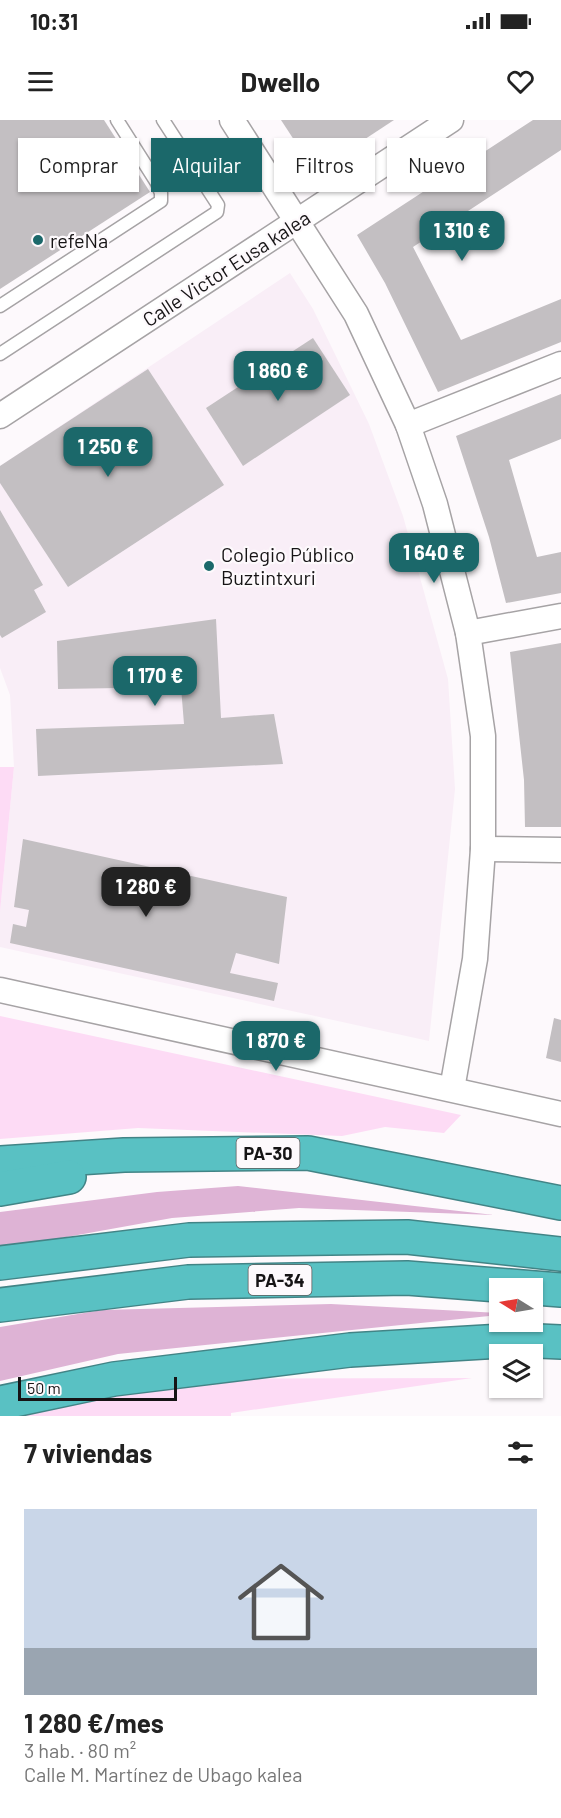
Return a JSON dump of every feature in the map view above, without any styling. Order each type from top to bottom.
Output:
[{"type":"highway","name":"PA-30","points":[[0,1163],[124,1155],[308,1153],[547,1200]]},
{"type":"highway","name":"PA-30","points":[[0,1189],[106,1171],[223,1162],[339,1171],[547,1200]]},
{"type":"highway","name":"PA-34","points":[[0,1263],[189,1240],[407,1237],[561,1254]]},
{"type":"highway","name":"PA-34","points":[[0,1305],[188,1282],[407,1278],[561,1290]]},
{"type":"highway","points":[[0,1403],[114,1379],[350,1350],[517,1340],[561,1342]]},
{"type":"highway","points":[[6,1416],[114,1379]]},
{"type":"street","points":[[232,120],[356,314],[408,425],[435,504],[468,633],[483,736],[483,849],[475,959],[452,1089]]},
{"type":"street","name":"Calle Victor Eusa kalea","points":[[0,416],[451,120]]},
{"type":"street","points":[[408,425],[561,364]]},
{"type":"street","points":[[468,633],[561,616]]},
{"type":"street","points":[[483,849],[561,850]]},
{"type":"street","points":[[0,990],[561,1114]]},
{"type":"lane","points":[[0,306],[161,201],[158,183],[117,120]]},
{"type":"lane","points":[[0,354],[217,212],[218,205],[163,120]]},
{"type":"shaded area","name":"Colegio Público Buztintxuri","points":[[290,273],[313,309],[369,424],[403,516],[448,679],[455,789],[429,1041],[0,947],[0,912],[14,767],[10,695],[0,668],[0,466]]},
{"type":"shaded area","points":[[0,767],[14,767],[0,912]]},
{"type":"shaded area","points":[[0,1016],[461,1115],[444,1133],[385,1127],[342,1136],[138,1128],[0,1139]]},
{"type":"shaded area","points":[[238,1186],[494,1215],[299,1208],[172,1218],[0,1249],[0,1212],[157,1192]]},
{"type":"shaded area","points":[[331,1304],[489,1312],[489,1316],[118,1354],[0,1381],[0,1327],[102,1310]]},
{"type":"shaded area","points":[[472,1378],[231,1413],[231,1416],[0,1416],[114,1379]]},
{"type":"building","name":"refeNa","points":[[0,120],[104,120],[116,138],[18,138],[18,192],[139,192],[139,175],[150,192],[0,289]]},
{"type":"building","points":[[281,120],[394,120],[367,138],[293,138]]},
{"type":"building","points":[[533,120],[561,120],[561,150],[413,247],[461,340],[561,299],[561,342],[438,392],[385,283],[357,235],[423,192],[486,192],[486,151]]},
{"type":"building","points":[[313,338],[350,395],[243,466],[206,408]]},
{"type":"building","points":[[148,369],[224,485],[68,587],[0,483],[0,466]]},
{"type":"building","points":[[561,394],[561,439],[509,460],[537,557],[561,552],[561,593],[506,603],[489,537],[456,436]]},
{"type":"building","points":[[0,510],[43,585],[34,590],[46,612],[2,638],[0,635]]},
{"type":"building","points":[[216,619],[221,718],[274,714],[283,764],[38,776],[36,729],[184,724],[181,687],[58,689],[57,641]]},
{"type":"building","points":[[561,643],[561,827],[525,827],[524,780],[510,652]]},
{"type":"building","points":[[23,839],[287,897],[279,964],[236,953],[230,973],[278,983],[274,1001],[10,943],[13,924],[26,927],[29,910],[14,907]]},
{"type":"building","points":[[554,1018],[561,1020],[561,1062],[546,1058]]},
{"type":"place","name":"refeNa","points":[[38,240]]},
{"type":"place","name":"Colegio Público Buztintxuri","points":[[209,566]]}]
